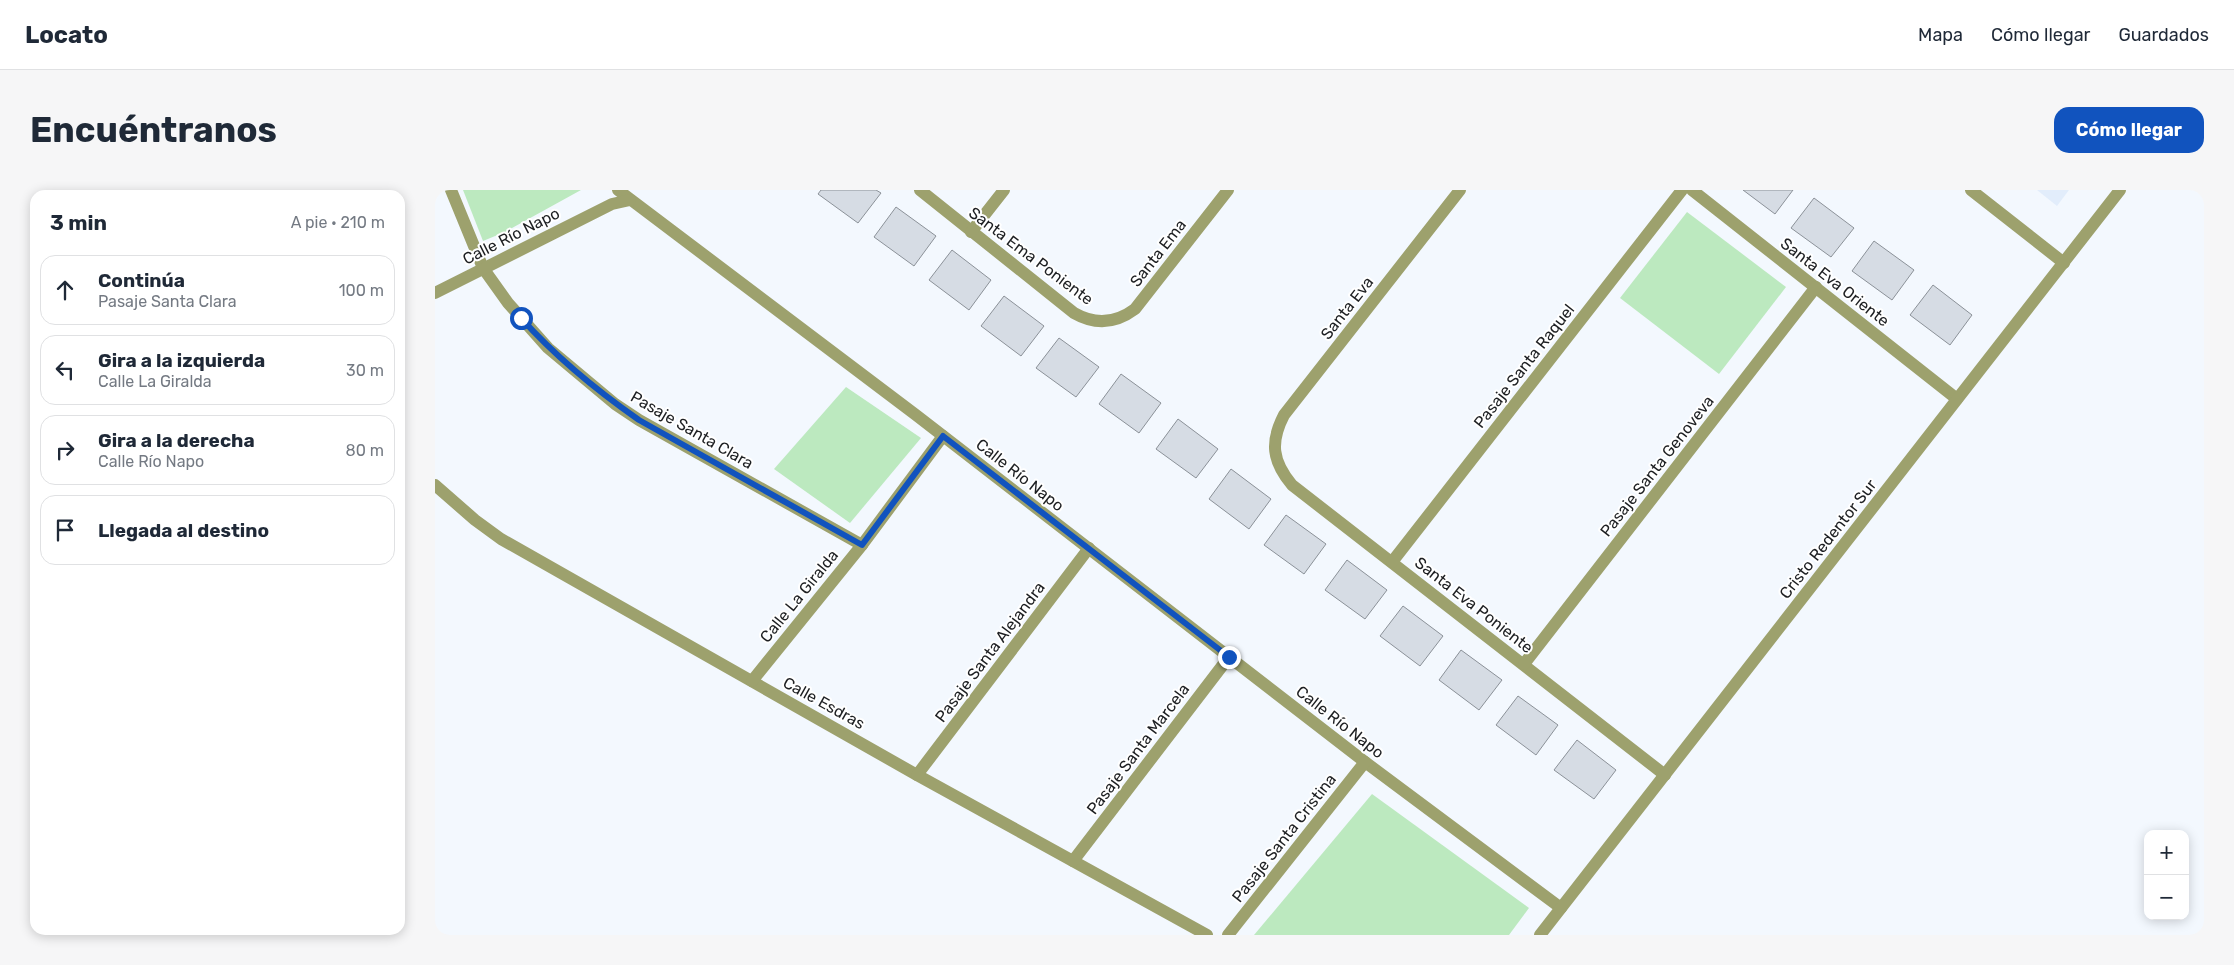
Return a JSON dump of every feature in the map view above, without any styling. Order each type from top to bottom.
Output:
[{"type":"street","name":"Pasaje Santa Clara","points":[[451,190],[483,268],[508,303],[548,348],[615,404],[661,434],[862,545]]},
{"type":"street","points":[[618,190],[630,200]]},
{"type":"street","name":"Santa Ema Poniente","points":[[920,190],[1074,313],[1083,318],[1104,322]]},
{"type":"street","points":[[971,232],[1004,190]]},
{"type":"street","name":"Santa Ema","points":[[1104,322],[1126,316],[1135,309],[1228,190]]},
{"type":"street","name":"Santa Eva","points":[[1275,453],[1275,439],[1284,415],[1460,190]]},
{"type":"street","name":"Pasaje Santa Raquel","points":[[1392,562],[1682,190]]},
{"type":"street","name":"Santa Eva Oriente","points":[[1692,190],[1957,399]]},
{"type":"street","points":[[1971,190],[2064,263]]},
{"type":"street","name":"Cristo Redentor Sur","points":[[1561,908],[2120,190]]},
{"type":"street","name":"Calle Río Napo","points":[[435,293],[612,204],[630,200],[943,436],[1365,762],[1561,908]]},
{"type":"street","name":"Pasaje Santa Genoveva","points":[[1524,664],[1816,288]]},
{"type":"street","name":"Calle La Giralda","points":[[752,681],[862,545],[943,436]]},
{"type":"street","name":"Santa Eva Poniente","points":[[1275,453],[1278,465],[1292,485],[1665,774]]},
{"type":"street","name":"Calle Esdras","points":[[435,485],[475,520],[501,539],[1207,935]]},
{"type":"street","name":"Pasaje Santa Alejandra","points":[[917,774],[1089,548]]},
{"type":"street","name":"Pasaje Santa Marcela","points":[[1073,861],[1229,657]]},
{"type":"street","name":"Pasaje Santa Cristina","points":[[1228,935],[1365,762]]},
{"type":"street","points":[[1540,935],[1561,908]]},
{"type":"shaded area","points":[[2037,190],[2069,190],[2057,206]]},
{"type":"green space","points":[[463,190],[581,190],[505,232],[483,241]]},
{"type":"green space","points":[[1687,212],[1786,287],[1719,374],[1620,298]]},
{"type":"green space","points":[[846,387],[921,438],[850,523],[774,469]]},
{"type":"green space","points":[[1372,794],[1529,908],[1509,935],[1254,935]]},
{"type":"building","points":[[821,190],[876,190],[881,193],[858,223],[818,194]]},
{"type":"building","points":[[1743,190],[1793,190],[1775,214]]},
{"type":"building","points":[[1814,198],[1854,228],[1831,257],[1791,228]]},
{"type":"building","points":[[896,207],[936,236],[914,266],[874,237]]},
{"type":"building","points":[[1874,241],[1914,270],[1892,300],[1852,271]]},
{"type":"building","points":[[952,250],[991,280],[969,310],[929,280]]},
{"type":"building","points":[[1933,285],[1972,315],[1950,345],[1910,315]]},
{"type":"building","points":[[1004,296],[1044,326],[1021,356],[981,326]]},
{"type":"building","points":[[1059,338],[1099,367],[1076,397],[1036,368]]},
{"type":"building","points":[[1121,374],[1161,403],[1139,433],[1099,404]]},
{"type":"building","points":[[1178,419],[1218,449],[1196,478],[1156,449]]},
{"type":"building","points":[[1231,469],[1271,499],[1249,529],[1209,499]]},
{"type":"building","points":[[1286,515],[1326,544],[1304,574],[1264,545]]},
{"type":"building","points":[[1347,560],[1387,590],[1365,619],[1325,590]]},
{"type":"building","points":[[1403,606],[1443,636],[1420,666],[1380,636]]},
{"type":"building","points":[[1461,650],[1502,680],[1479,710],[1439,680]]},
{"type":"building","points":[[1518,696],[1558,725],[1536,755],[1496,725]]},
{"type":"building","points":[[1577,740],[1616,770],[1594,799],[1554,770]]},
{"type":"route","points":[[521,318],[548,348],[615,404],[639,420],[862,545],[943,436],[1229,657]]}]
